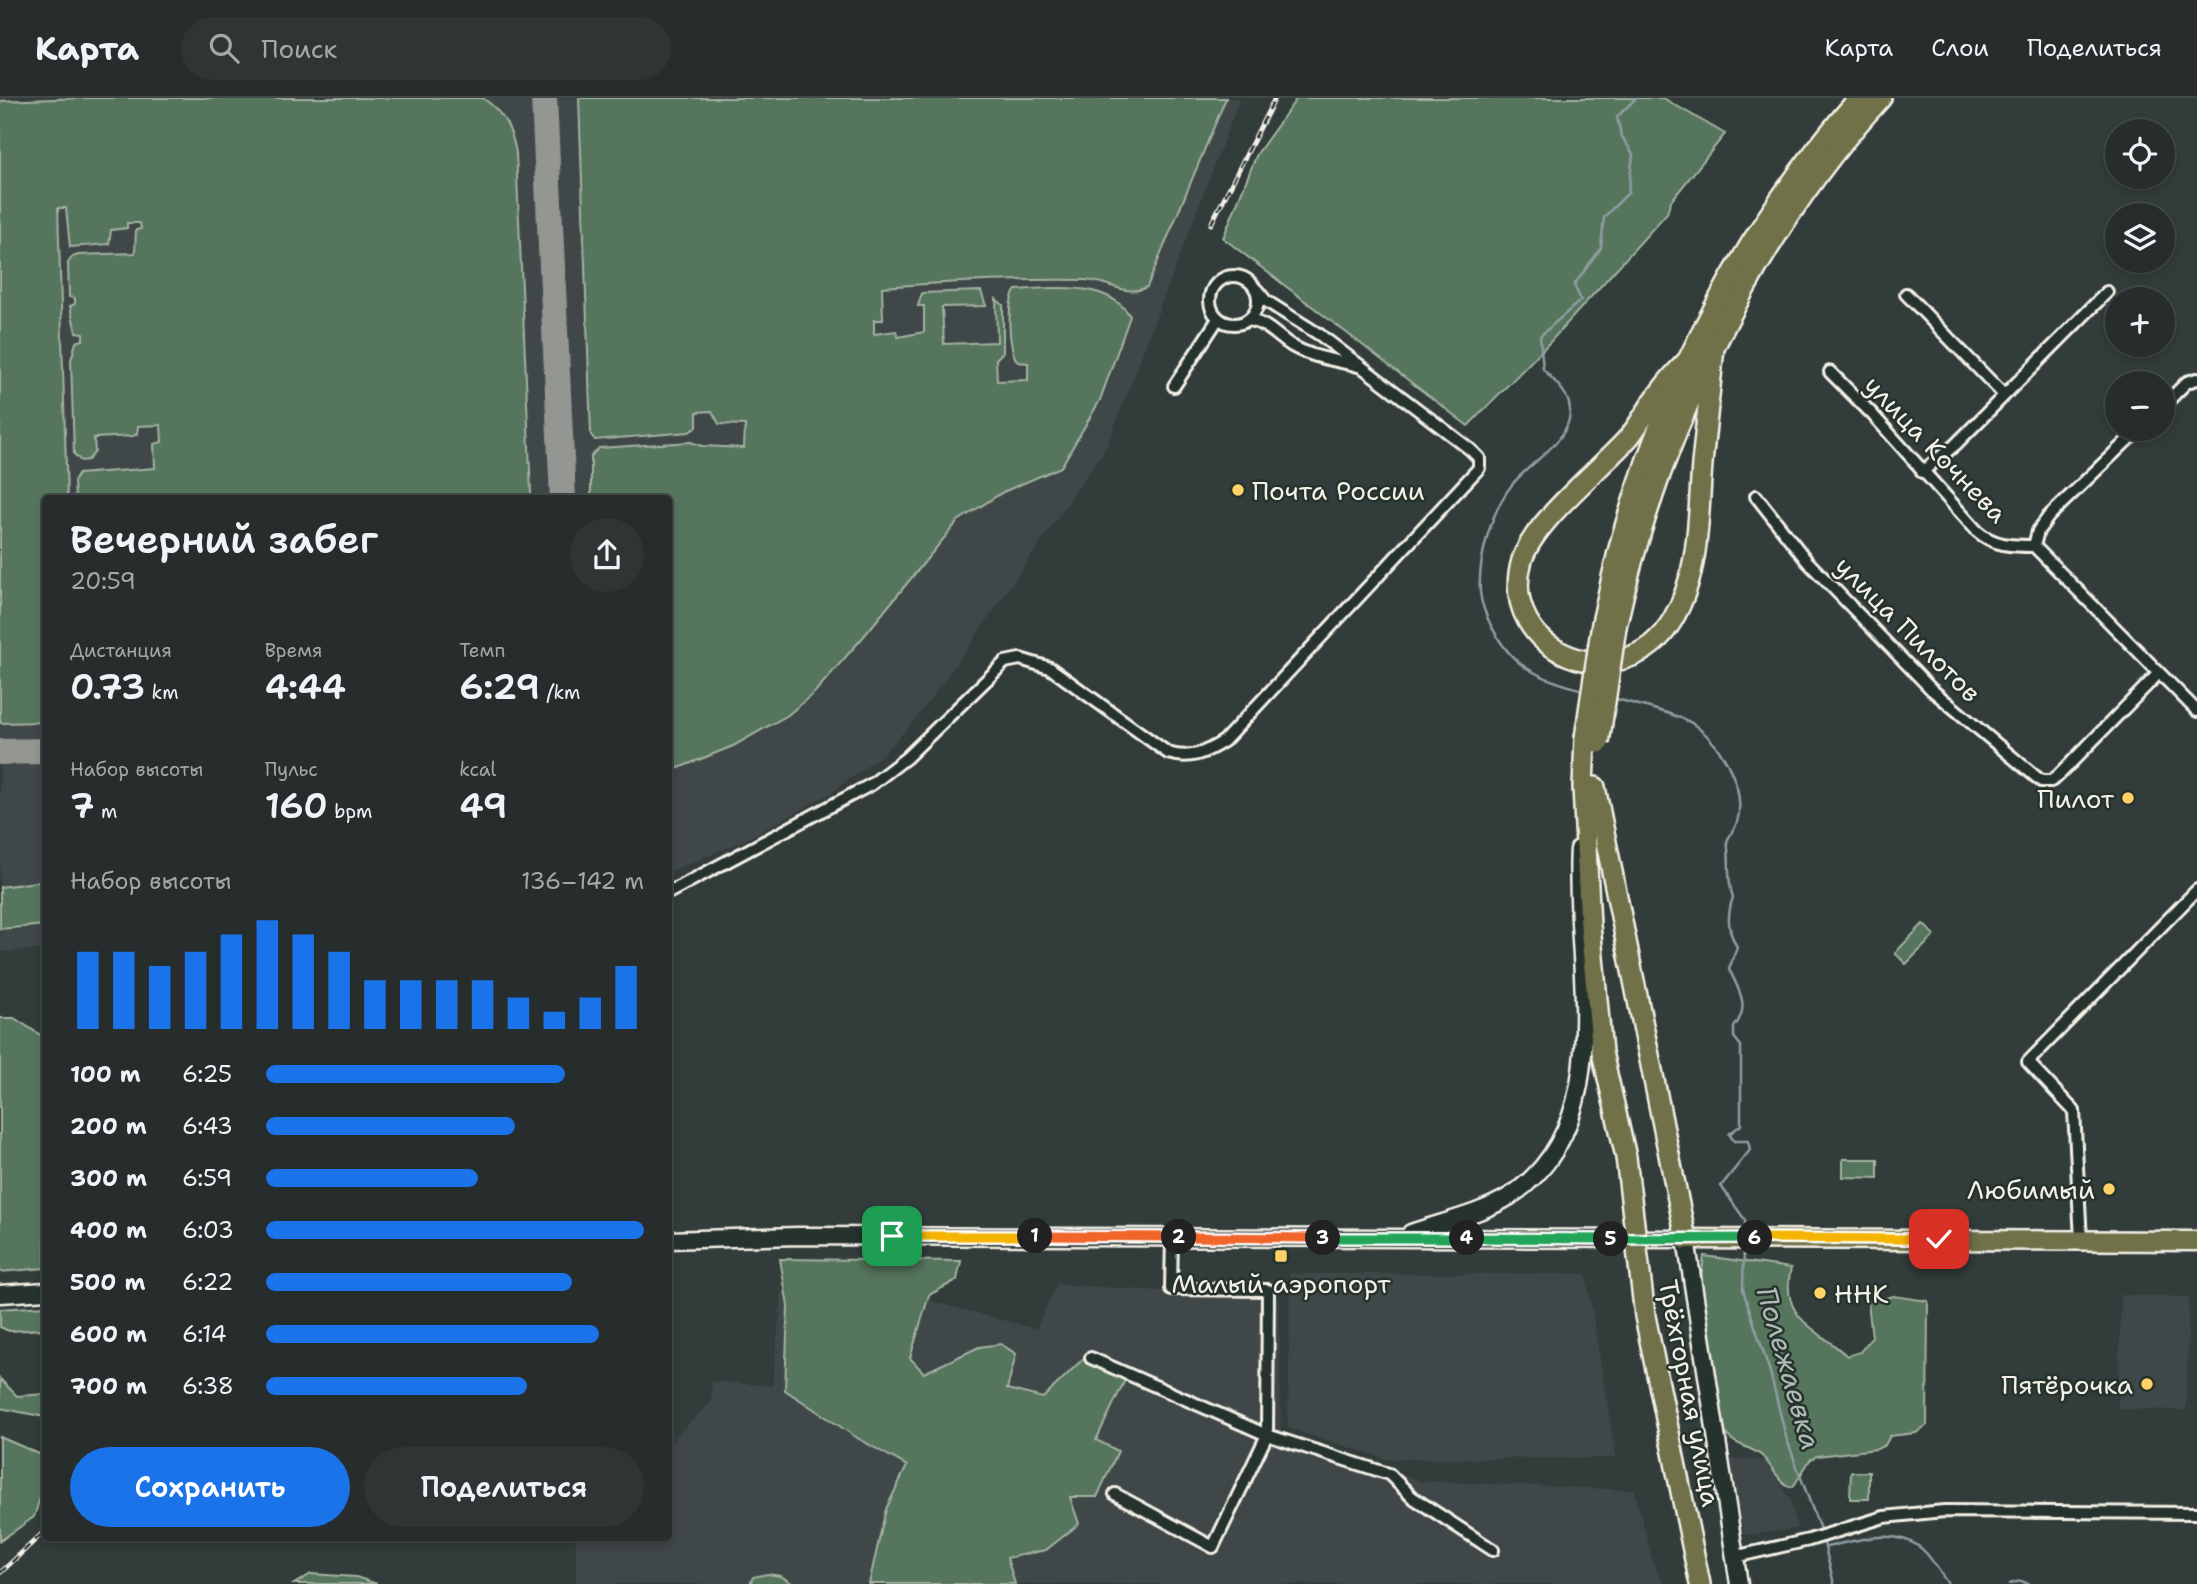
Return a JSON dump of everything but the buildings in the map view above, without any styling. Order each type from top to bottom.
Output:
[{"type":"highway","points":[[1686,1239],[1589,787],[1592,741],[1609,625],[1636,492],[1688,360],[1726,288],[1785,191],[1857,98]]},
{"type":"highway","points":[[1609,625],[1625,586],[1650,507],[1714,348],[1732,312],[1820,175],[1881,98]]},
{"type":"highway","points":[[1688,360],[1660,392],[1620,447],[1543,526],[1522,559],[1519,580],[1521,603],[1531,624],[1544,641],[1574,659],[1609,664],[1639,654],[1671,622],[1684,599],[1696,536],[1714,348]]},
{"type":"highway","name":"Трёхгорная улица","points":[[1589,787],[1590,925],[1602,1052],[1626,1157],[1645,1316],[1700,1584]]},
{"type":"main road","points":[[1398,1238],[1507,1197],[1544,1166],[1571,1123],[1582,1075],[1577,874],[1589,787]]},
{"type":"main road","points":[[672,1240],[798,1236],[1172,1236],[2197,1241]]},
{"type":"main road","points":[[1686,1239],[1739,1584]]},
{"type":"main road","points":[[0,1294],[42,1291]]},
{"type":"street","points":[[672,891],[872,784],[906,758],[1005,662],[1020,659],[1050,668],[1168,753],[1183,757],[1196,755],[1224,741],[1479,468],[1479,458],[1364,368],[1266,301],[1245,278],[1223,279],[1210,298],[1218,319],[1233,325],[1249,320],[1264,323],[1292,346],[1322,360],[1364,368]]},
{"type":"street","points":[[1249,320],[1258,306],[1256,290]]},
{"type":"street","points":[[1906,294],[2004,395]]},
{"type":"street","points":[[1922,472],[1955,445],[2105,294]]},
{"type":"street","points":[[1174,386],[1218,319]]},
{"type":"street","name":"улица Кочнева","points":[[1830,372],[1987,540],[2007,546],[2034,546]]},
{"type":"street","points":[[2175,394],[2187,382],[2197,379]]},
{"type":"street","points":[[2127,441],[2049,516],[2038,531],[2034,546],[2197,712]]},
{"type":"street","name":"улица Пилотов","points":[[1756,496],[1807,561],[1932,691],[2041,781],[2051,781],[2058,776],[2159,673]]},
{"type":"street","points":[[2081,1240],[2074,1111],[2028,1062],[2197,890]]},
{"type":"street","points":[[1115,1494],[1213,1547],[1267,1435],[1268,1290],[1171,1289],[1172,1236]]},
{"type":"street","points":[[1091,1358],[1267,1435],[1389,1474],[1412,1497],[1493,1550]]},
{"type":"street","points":[[1734,1557],[1809,1540],[1884,1517],[1944,1511],[2197,1513]]},
{"type":"shaded area","points":[[0,98],[1240,98],[1107,446],[963,655],[914,721],[883,754],[833,792],[741,842],[672,871],[672,495],[42,495],[42,949],[0,952]]},
{"type":"shaded area","points":[[1290,1274],[1586,1274],[1616,1458],[1386,1459],[1288,1428]]},
{"type":"shaded area","name":"Малый аэропорт","points":[[1057,1284],[1279,1299],[1281,1430],[1420,1481],[1634,1490],[1655,1569],[1665,1584],[576,1584],[576,1541],[672,1541],[672,1440],[711,1402],[712,1381],[772,1386],[782,1292],[889,1290],[1036,1329]]},
{"type":"shaded area","points":[[2121,1295],[2189,1297],[2186,1410],[2118,1409]]},
{"type":"shaded area","points":[[1727,1458],[1767,1461],[1791,1501],[1797,1529],[1744,1535]]},
{"type":"green space","points":[[82,98],[483,98],[490,103],[505,122],[516,153],[531,495],[75,495],[74,481],[78,474],[155,468],[154,444],[162,442],[161,425],[138,426],[137,434],[133,436],[94,438],[95,452],[88,460],[81,461],[74,454],[71,360],[76,342],[83,340],[83,333],[76,332],[70,306],[75,304],[75,298],[69,297],[68,263],[72,257],[78,255],[135,253],[136,230],[141,229],[140,223],[127,223],[127,228],[111,230],[109,244],[70,247],[66,208],[58,208],[67,495],[42,495],[42,722],[0,723],[0,101]]},
{"type":"green space","points":[[579,98],[1226,98],[1147,287],[1131,291],[1092,281],[1059,280],[882,287],[883,320],[874,320],[874,334],[896,331],[898,337],[924,332],[924,306],[918,306],[922,293],[981,291],[986,306],[942,307],[944,344],[997,342],[996,299],[1003,305],[1003,352],[996,359],[997,381],[1028,380],[1028,363],[1018,362],[1010,338],[1011,304],[1016,290],[1062,288],[1094,291],[1120,304],[1130,316],[1100,400],[1061,467],[1003,492],[958,521],[815,692],[788,715],[733,746],[672,771],[672,495],[591,495],[591,456],[599,448],[691,442],[702,446],[744,448],[745,425],[719,424],[712,411],[697,412],[697,427],[689,432],[595,440],[591,435]]},
{"type":"green space","points":[[1297,98],[1663,98],[1725,134],[1671,201],[1667,213],[1550,342],[1468,426],[1223,238],[1257,154]]},
{"type":"green space","points":[[42,881],[42,925],[0,929],[0,887]]},
{"type":"green space","points":[[1923,924],[1935,935],[1906,964],[1895,953]]},
{"type":"green space","points":[[0,1018],[14,1018],[42,1036],[42,1268],[0,1272]]},
{"type":"green space","points":[[1843,1159],[1878,1159],[1878,1178],[1843,1177]]},
{"type":"green space","points":[[1704,1256],[1791,1268],[1790,1299],[1795,1310],[1812,1329],[1847,1356],[1860,1352],[1872,1337],[1868,1302],[1894,1296],[1928,1301],[1927,1425],[1916,1433],[1890,1436],[1885,1445],[1877,1449],[1817,1456],[1810,1460],[1793,1487],[1784,1483],[1762,1456],[1728,1437],[1725,1432],[1701,1278]]},
{"type":"green space","points":[[780,1259],[961,1261],[957,1280],[929,1295],[910,1358],[924,1373],[979,1347],[1001,1344],[1016,1354],[1007,1389],[1043,1398],[1085,1357],[1126,1378],[1096,1440],[1118,1451],[1097,1497],[1070,1497],[1079,1524],[1046,1550],[1007,1558],[1015,1584],[869,1584],[886,1509],[907,1466],[859,1439],[785,1390],[788,1306]]},
{"type":"green space","points":[[42,1306],[42,1329],[9,1331],[0,1327],[0,1309]]},
{"type":"green space","points":[[0,1379],[17,1396],[42,1394],[42,1416],[0,1408]]},
{"type":"green space","points":[[0,1437],[42,1455],[42,1492],[34,1517],[0,1541]]},
{"type":"green space","points":[[1851,1472],[1869,1472],[1869,1499],[1850,1499]]},
{"type":"green space","points":[[311,1574],[356,1577],[377,1584],[294,1584]]},
{"type":"green space","points":[[767,1574],[781,1576],[793,1584],[750,1584],[753,1577]]},
{"type":"waterway","name":"Полежаевка","points":[[1586,691],[1538,675],[1508,652],[1492,628],[1484,609],[1480,592],[1481,565],[1487,536],[1504,497],[1518,478],[1555,444],[1568,424],[1570,406],[1561,388],[1543,369],[1540,336],[1581,300],[1574,285],[1601,248],[1604,217],[1628,193],[1633,154],[1621,135],[1617,117],[1636,98]]},
{"type":"waterway","name":"Полежаевка","points":[[1613,698],[1668,713],[1696,726],[1723,756],[1735,782],[1739,809],[1736,825],[1727,842],[1733,897],[1729,922],[1737,947],[1729,969],[1743,1005],[1734,1027],[1734,1037],[1741,1046],[1741,1125],[1729,1134],[1734,1141],[1748,1141],[1750,1150],[1721,1186],[1745,1220],[1745,1234]]},
{"type":"waterway","name":"Полежаевка","points":[[1744,1247],[1743,1290],[1770,1372],[1786,1437],[1821,1532]]},
{"type":"waterway","name":"Полежаевка","points":[[1827,1547],[1865,1538],[1904,1539],[1916,1544],[1926,1553],[1948,1584]]},
{"type":"waterway","name":"Полежаевка","points":[[1823,1539],[1834,1584]]},
{"type":"waterway","name":"Полежаевка","points":[[2009,1584],[2021,1581],[2029,1584]]},
{"type":"taxiway","points":[[544,98],[563,495]]},
{"type":"taxiway","points":[[0,752],[42,751]]},
{"type":"railway","points":[[1211,224],[1275,98]]},
{"type":"railway","points":[[0,1573],[42,1534]]},
{"type":"place","name":"Почта России","points":[[1238,490]]},
{"type":"place","name":"Пилот","points":[[2128,798]]},
{"type":"place","name":"Любимый","points":[[2109,1189]]},
{"type":"place","name":"Малый аэропорт","points":[[1281,1256]]},
{"type":"place","name":"ННК","points":[[1820,1293]]},
{"type":"place","name":"Пятёрочка","points":[[2147,1384]]},
{"type":"route","points":[[892,1236],[1939,1239]]}]
